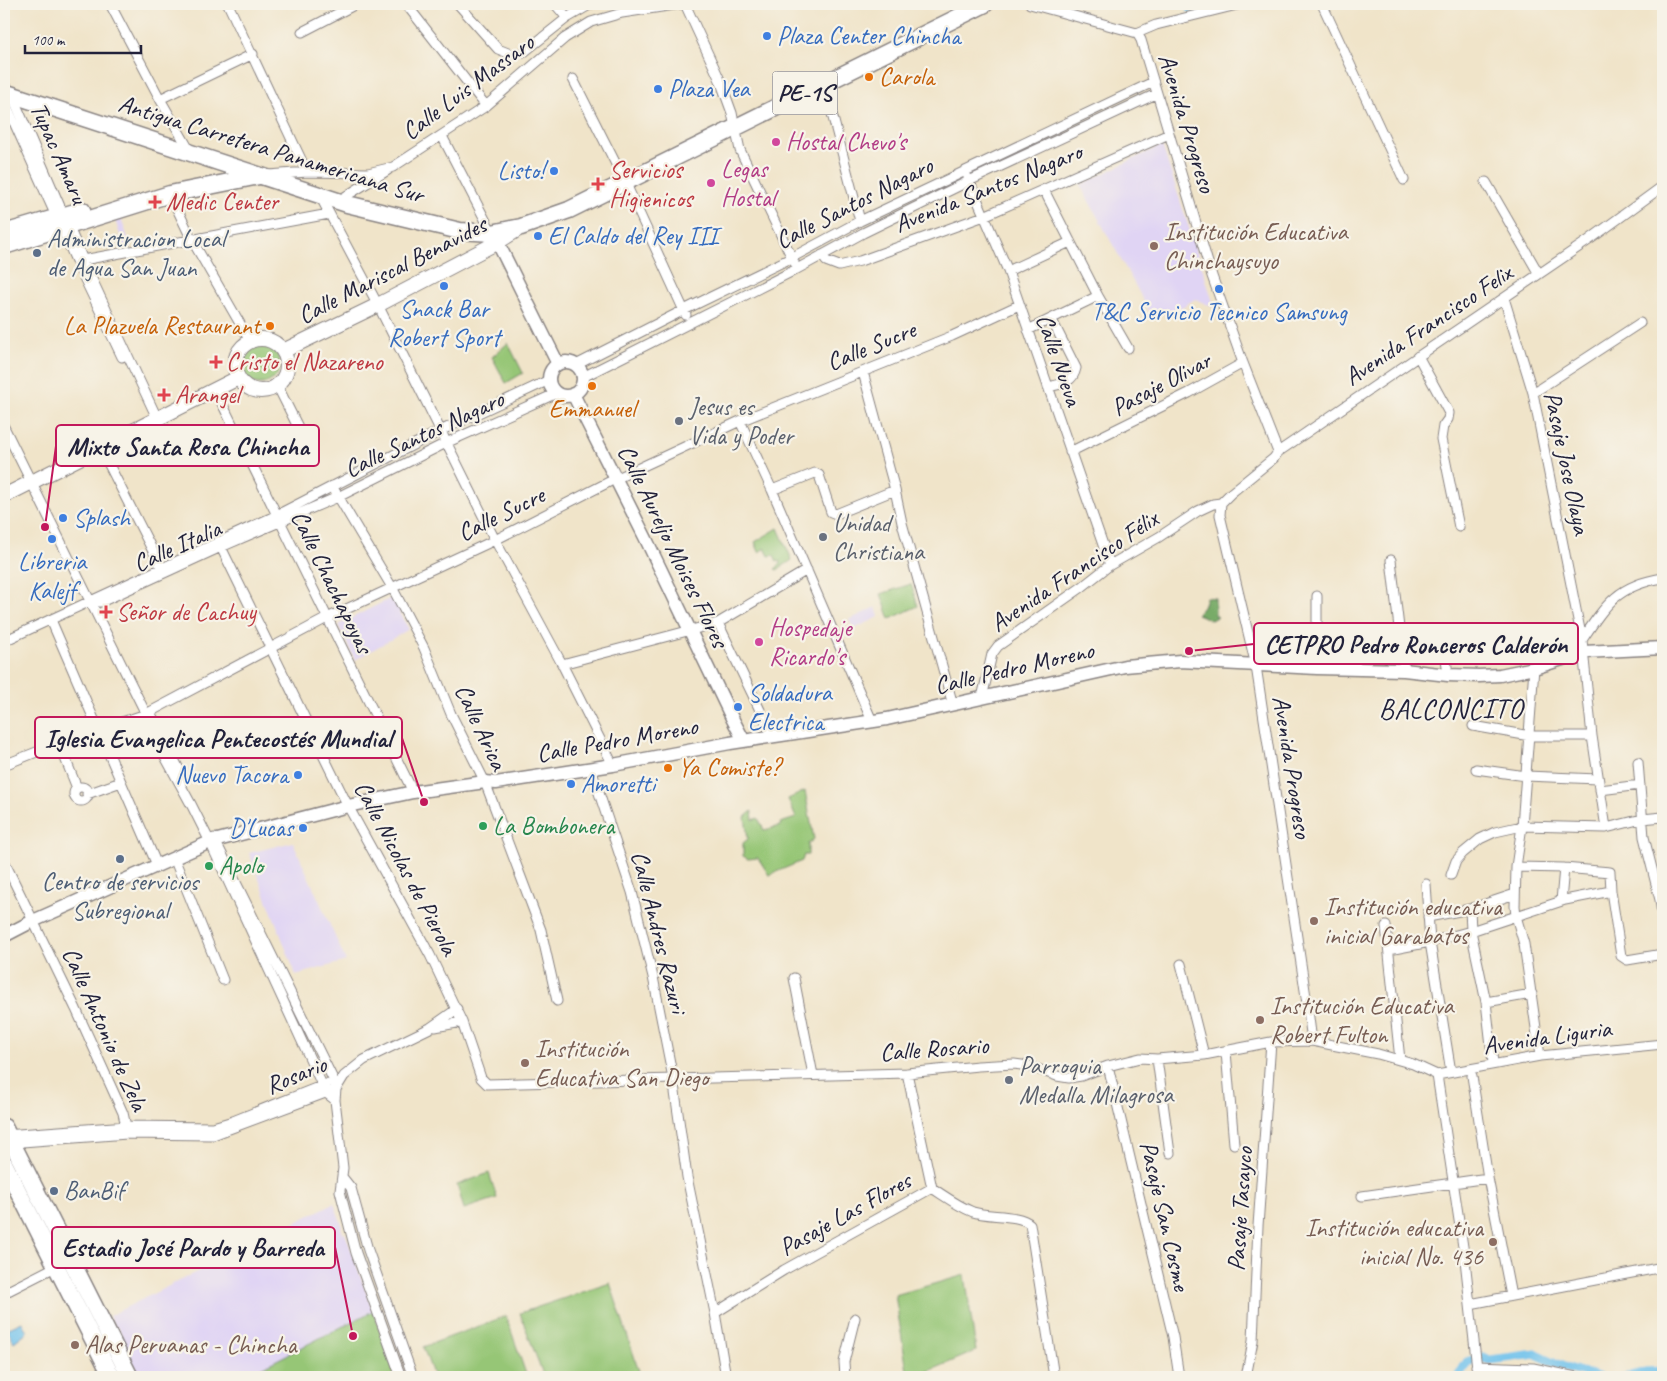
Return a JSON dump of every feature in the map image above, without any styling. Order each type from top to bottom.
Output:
[{"type":"highway","name":"Antigua Carretera Panamericana Sur","points":[[6,95],[320,195],[333,207],[347,204],[495,238],[569,210],[985,4]]},
{"type":"highway","points":[[4,232],[63,221],[168,190],[254,173]]},
{"type":"highway","points":[[4,246],[63,221]]},
{"type":"highway","points":[[6,1136],[130,1377]]},
{"type":"highway","points":[[4,1163],[112,1377]]},
{"type":"main road","name":"Calle Mariscal Benavides","points":[[283,351],[378,305],[495,238]]},
{"type":"main road","points":[[495,238],[558,364]]},
{"type":"main road","points":[[257,339],[272,341],[283,351],[286,358],[285,373],[277,385],[263,390],[256,390],[243,384],[238,378],[235,370],[235,361],[243,346],[250,341],[257,339]]},
{"type":"main road","points":[[566,362],[576,365],[582,372],[581,386],[573,394],[566,396],[557,393],[550,385],[549,380],[552,369],[558,364],[566,362]]},
{"type":"main road","points":[[4,496],[238,378]]},
{"type":"main road","name":"Calle Aureljo Moises Flores","points":[[573,394],[744,741]]},
{"type":"main road","name":"Calle Pedro Moreno","points":[[4,936],[33,921],[212,841],[348,806],[413,792],[485,782],[496,783],[613,765],[730,743],[872,721],[953,705],[1125,666],[1180,662],[1404,670],[1479,676],[1500,675],[1534,668],[1584,646],[1663,648]]},
{"type":"main road","points":[[730,743],[732,718]]},
{"type":"street","points":[[110,4],[191,153]]},
{"type":"street","points":[[228,4],[307,172]]},
{"type":"street","points":[[302,32],[356,4]]},
{"type":"street","points":[[406,4],[486,106]]},
{"type":"street","points":[[458,4],[498,49],[513,55],[522,53],[567,18],[577,6],[591,4]]},
{"type":"street","points":[[555,4],[567,18]]},
{"type":"street","points":[[683,4],[720,80],[736,127],[740,150],[797,269]]},
{"type":"street","name":"Calle Luis Massaro","points":[[80,262],[192,240],[333,207],[486,106],[565,38],[591,22],[622,13],[683,4]]},
{"type":"street","points":[[1030,4],[1137,33],[1156,25],[1241,4]]},
{"type":"street","points":[[1322,4],[1404,180]]},
{"type":"street","name":"Avenida Progreso","points":[[1137,33],[1141,40],[1212,276],[1243,363],[1278,452]]},
{"type":"street","points":[[160,99],[253,54]]},
{"type":"street","points":[[573,78],[625,182],[689,322]]},
{"type":"street","name":"Calle Santos Nagaro","points":[[576,365],[791,258],[860,221],[1153,82]]},
{"type":"street","points":[[824,83],[860,221]]},
{"type":"street","name":"Calle Santos Nagaro","points":[[583,377],[797,269],[863,233],[969,181],[1156,94]]},
{"type":"street","name":"Tupac Amaru","points":[[6,95],[80,262],[155,419]]},
{"type":"street","name":"Avenida Santos Nagaro","points":[[822,255],[826,261],[839,266],[984,216],[1168,134]]},
{"type":"street","points":[[442,136],[495,238]]},
{"type":"street","name":"Calle Luis Massaro","points":[[254,173],[368,173],[393,167]]},
{"type":"street","name":"Calle Nueva","points":[[964,171],[1008,271],[1110,565]]},
{"type":"street","points":[[1486,182],[1539,274]]},
{"type":"street","name":"Avenida Francisco Felix","points":[[1221,503],[1230,493],[1274,458],[1278,452],[1589,240],[1663,186]]},
{"type":"street","points":[[168,190],[192,240],[250,341]]},
{"type":"street","points":[[1044,190],[1098,296],[1128,348]]},
{"type":"street","points":[[333,207],[378,305],[446,443],[613,765]]},
{"type":"street","points":[[1008,271],[1070,242]]},
{"type":"street","points":[[1028,330],[1098,296]]},
{"type":"street","name":"Pasaje Jose Olaya","points":[[1504,298],[1533,393],[1584,646],[1592,736],[1606,828]]},
{"type":"street","name":"Calle Sucre","points":[[4,765],[59,743],[146,714],[327,618],[495,540],[615,479],[740,421],[952,336],[1019,305]]},
{"type":"street","points":[[1048,387],[1067,382],[1072,378],[1076,368],[1052,320]]},
{"type":"street","points":[[1533,393],[1640,323]]},
{"type":"street","points":[[1418,356],[1448,413],[1448,420],[1442,426],[1441,439],[1459,527]]},
{"type":"street","name":"Pasaje Olivar","points":[[1070,452],[1243,363]]},
{"type":"street","points":[[863,372],[902,523],[953,705]]},
{"type":"street","name":"Calle Santos Nagaro","points":[[278,518],[332,486],[440,431],[549,380]]},
{"type":"street","points":[[277,385],[302,433]]},
{"type":"street","name":"Calle Chachapoyas","points":[[215,389],[413,792]]},
{"type":"street","name":"Calle Santos Nagaro","points":[[278,518],[338,497],[446,443],[557,393]]},
{"type":"street","points":[[740,421],[772,490],[872,721]]},
{"type":"street","points":[[4,427],[146,714],[145,720],[212,841],[333,1079],[336,1089],[334,1100],[343,1178],[340,1191],[356,1253],[401,1377]]},
{"type":"street","points":[[100,447],[163,570]]},
{"type":"street","points":[[772,490],[815,473],[818,475],[830,512],[836,514],[895,490]]},
{"type":"street","name":"Calle Arica","points":[[332,486],[393,588],[424,648],[451,714],[485,782],[540,930],[557,1001]]},
{"type":"street","name":"Avenida Progreso","points":[[1221,503],[1220,515],[1256,666],[1312,1041]]},
{"type":"street","name":"Avenida Francisco Félix","points":[[982,698],[992,654],[995,649],[1110,565],[1198,511],[1213,504],[1221,503]]},
{"type":"street","name":"Calle Italia","points":[[4,641],[278,518]]},
{"type":"street","name":"Calle Nicolas de Pierola","points":[[220,544],[348,806],[430,955],[457,1009],[484,1083]]},
{"type":"street","points":[[1391,560],[1404,670]]},
{"type":"street","points":[[562,664],[718,623],[807,570]]},
{"type":"street","points":[[1584,646],[1598,616],[1611,600],[1627,588],[1645,581],[1663,578]]},
{"type":"street","points":[[1317,596],[1318,668]]},
{"type":"street","points":[[51,620],[157,865]]},
{"type":"street","points":[[718,623],[773,737]]},
{"type":"street","points":[[1443,634],[1448,675]]},
{"type":"street","points":[[1534,668],[1530,736],[1522,826],[1516,867],[1515,894],[1516,916],[1524,944],[1540,1056]]},
{"type":"street","points":[[1473,726],[1530,736],[1592,736]]},
{"type":"street","points":[[59,743],[77,788],[74,793],[76,799],[85,800],[87,794],[121,782]]},
{"type":"street","points":[[1638,762],[1644,837],[1660,900],[1663,921]]},
{"type":"street","name":"Calle Andres Razuri","points":[[591,768],[632,892],[654,977],[673,1078],[687,1177],[726,1377]]},
{"type":"street","points":[[1476,769],[1526,776],[1598,779]]},
{"type":"street","points":[[1600,790],[1640,785]]},
{"type":"street","points":[[1451,875],[1456,861],[1463,852],[1480,839],[1495,832],[1522,826],[1606,828],[1642,819],[1663,817]]},
{"type":"street","points":[[212,841],[324,1090],[334,1100]]},
{"type":"street","points":[[174,858],[223,980]]},
{"type":"street","name":"Calle Antonio de Zela","points":[[4,861],[76,1009],[123,1114],[127,1130]]},
{"type":"street","points":[[1516,867],[1564,868],[1610,872],[1621,956],[1627,960],[1663,954]]},
{"type":"street","points":[[1561,901],[1564,868]]},
{"type":"street","points":[[1426,884],[1430,942],[1451,1072]]},
{"type":"street","points":[[1389,950],[1471,931],[1561,901],[1611,891]]},
{"type":"street","points":[[1428,918],[1470,909],[1515,894]]},
{"type":"street","points":[[1470,909],[1471,931],[1486,1002],[1493,1063]]},
{"type":"street","points":[[1386,926],[1400,1060]]},
{"type":"street","points":[[1181,964],[1204,1055]]},
{"type":"street","points":[[794,978],[813,1075]]},
{"type":"street","points":[[1486,1002],[1532,994]]},
{"type":"street","points":[[344,1076],[364,1060],[430,1028],[457,1009]]},
{"type":"street","points":[[430,1028],[462,1022]]},
{"type":"street","name":"Calle Rosario","points":[[484,1083],[491,1085],[673,1078],[907,1073],[1014,1064],[1029,1066],[1057,1076],[1069,1078],[1082,1076],[1108,1066],[1140,1058],[1157,1059],[1204,1055],[1271,1042],[1312,1041],[1378,1054],[1413,1064],[1437,1075]]},
{"type":"street","name":"Pasaje Tasayco","points":[[1246,1377],[1253,1341],[1258,1226],[1271,1042]]},
{"type":"street","name":"Avenida Liguria","points":[[1437,1075],[1493,1063],[1540,1056],[1663,1044]]},
{"type":"street","points":[[1226,1052],[1234,1144]]},
{"type":"street","points":[[1157,1059],[1170,1153]]},
{"type":"street","name":"Pasaje San Cosme","points":[[1108,1066],[1173,1337],[1179,1377]]},
{"type":"street","points":[[907,1073],[932,1188]]},
{"type":"street","points":[[1437,1075],[1470,1304],[1478,1377]]},
{"type":"street","name":"Rosario","points":[[324,1090],[333,1079],[344,1076]]},
{"type":"street","name":"Rosario","points":[[6,1136],[213,1127],[324,1090],[336,1089],[344,1076]]},
{"type":"street","points":[[1472,1076],[1488,1178],[1511,1296]]},
{"type":"street","points":[[343,1178],[351,1188],[368,1250],[413,1377]]},
{"type":"street","points":[[1362,1196],[1488,1178]]},
{"type":"street","name":"Pasaje Las Flores","points":[[715,1313],[784,1270],[932,1188],[958,1205],[975,1213],[1028,1222],[1031,1228],[1054,1377]]},
{"type":"street","points":[[4,1293],[57,1266]]},
{"type":"street","points":[[1470,1304],[1663,1267]]},
{"type":"street","points":[[844,1377],[844,1362],[855,1318]]},
{"type":"street","points":[[396,1362],[406,1358]]},
{"type":"street","points":[[1476,1364],[1532,1368],[1576,1377]]},
{"type":"shaded area","name":"Institución Educativa Chinchaysuyo","points":[[1162,145],[1215,308],[1195,299],[1174,312],[1152,316],[1080,185]]},
{"type":"shaded area","points":[[119,212],[130,244],[124,247],[113,214]]},
{"type":"shaded area","points":[[391,598],[395,599],[401,611],[399,613],[409,629],[355,660],[339,627],[340,624]]},
{"type":"shaded area","points":[[876,607],[879,617],[854,629],[849,620]]},
{"type":"shaded area","points":[[293,842],[346,961],[296,975],[249,853]]},
{"type":"shaded area","points":[[334,1203],[342,1225],[341,1228],[343,1233],[345,1233],[373,1311],[258,1370],[261,1377],[146,1377],[142,1371],[136,1370],[120,1340],[122,1336],[118,1328],[114,1327],[109,1316]]},
{"type":"green space","points":[[508,343],[523,373],[506,383],[492,357]]},
{"type":"green space","points":[[260,344],[274,350],[280,364],[274,378],[260,384],[246,378],[240,364],[246,350]]},
{"type":"green space","points":[[778,528],[792,560],[777,570],[775,569],[781,564],[780,561],[777,562],[774,555],[769,556],[765,548],[759,552],[755,542]]},
{"type":"green space","points":[[911,584],[918,606],[890,619],[881,594]]},
{"type":"green space","points":[[1206,597],[1215,598],[1215,615],[1218,617],[1211,620],[1197,614],[1203,607]]},
{"type":"green space","points":[[805,791],[814,839],[808,844],[808,855],[804,855],[802,861],[769,875],[758,858],[748,859],[743,856],[743,843],[748,839],[745,817],[752,811],[753,820],[758,818],[764,830],[781,826],[780,823],[796,818],[788,799]]},
{"type":"green space","points":[[489,1173],[497,1198],[464,1209],[457,1185]]},
{"type":"green space","points":[[965,1275],[976,1351],[915,1377],[908,1377],[895,1295]]},
{"type":"green space","points":[[610,1283],[641,1377],[544,1377],[520,1313]]},
{"type":"green space","points":[[373,1311],[396,1377],[261,1377],[257,1370]]},
{"type":"green space","points":[[506,1316],[527,1377],[434,1377],[423,1347]]},
{"type":"water","points":[[22,1322],[27,1332],[14,1342],[7,1329]]},
{"type":"waterway","points":[[1190,8],[1210,4]]},
{"type":"waterway","points":[[1458,1377],[1467,1362],[1480,1357],[1490,1360],[1536,1354],[1564,1367],[1598,1377]]},
{"type":"waterway","points":[[1626,1377],[1646,1372],[1663,1371]]},
{"type":"place","name":"Plaza Center Chincha","points":[[767,36]]},
{"type":"place","name":"Carola","points":[[869,77]]},
{"type":"place","name":"Plaza Vea","points":[[658,89]]},
{"type":"place","name":"Hostal Chevo's","points":[[776,142]]},
{"type":"place","name":"Listo!","points":[[554,171]]},
{"type":"place","name":"Legas Hostal","points":[[711,183]]},
{"type":"place","name":"Servicios Higienicos","points":[[598,184]]},
{"type":"place","name":"Medic Center","points":[[155,202]]},
{"type":"place","name":"El Caldo del Rey III","points":[[538,236]]},
{"type":"place","name":"Institución Educativa Chinchaysuyo","points":[[1154,246]]},
{"type":"place","name":"Administracion Local de Agua San Juan","points":[[37,253]]},
{"type":"place","name":"Snack Bar Robert Sport","points":[[444,286]]},
{"type":"place","name":"T&C Servicio Tecnico Samsung","points":[[1219,289]]},
{"type":"place","name":"La Plazuela Restaurant","points":[[270,326]]},
{"type":"place","name":"Cristo el Nazareno","points":[[216,362]]},
{"type":"place","name":"Emmanuel","points":[[592,386]]},
{"type":"place","name":"Arangel","points":[[164,395]]},
{"type":"place","name":"Jesus es Vida y Poder","points":[[679,421]]},
{"type":"place","name":"Splash","points":[[63,518]]},
{"type":"place","name":"Mixto Santa Rosa Chincha","points":[[45,527]]},
{"type":"place","name":"Unidad Christiana","points":[[823,537]]},
{"type":"place","name":"Libreria Kalejf","points":[[52,539]]},
{"type":"place","name":"Señor de Cachuy","points":[[106,612]]},
{"type":"place","name":"Hospedaje Ricardo's","points":[[759,642]]},
{"type":"place","name":"CETPRO Pedro Ronceros Calderón","points":[[1189,651]]},
{"type":"place","name":"Soldadura Electrica","points":[[738,707]]},
{"type":"place","name":"Ya Comiste?","points":[[668,768]]},
{"type":"place","name":"Nuevo Tacora","points":[[298,775]]},
{"type":"place","name":"Amoretti","points":[[571,784]]},
{"type":"place","name":"Iglesia Evangelica Pentecostés Mundial","points":[[424,802]]},
{"type":"place","name":"La Bombonera","points":[[483,826]]},
{"type":"place","name":"D'Lucas","points":[[303,828]]},
{"type":"place","name":"Centro de servicios Subregional","points":[[120,859]]},
{"type":"place","name":"Apolo","points":[[209,866]]},
{"type":"place","name":"Institución educativa inicial Garabatos","points":[[1314,921]]},
{"type":"place","name":"Institución Educativa Robert Fulton","points":[[1260,1020]]},
{"type":"place","name":"Institución Educativa San Diego","points":[[525,1063]]},
{"type":"place","name":"Parroquia Medalla Milagrosa","points":[[1009,1080]]},
{"type":"place","name":"BanBif","points":[[54,1191]]},
{"type":"place","name":"Institución educativa inicial No. 436","points":[[1493,1242]]},
{"type":"place","name":"Estadio José Pardo y Barreda","points":[[353,1336]]},
{"type":"place","name":"Alas Peruanas - Chincha","points":[[75,1345]]},
{"type":"district","name":"BALCONCITO","points":[[1451,708]]}]
